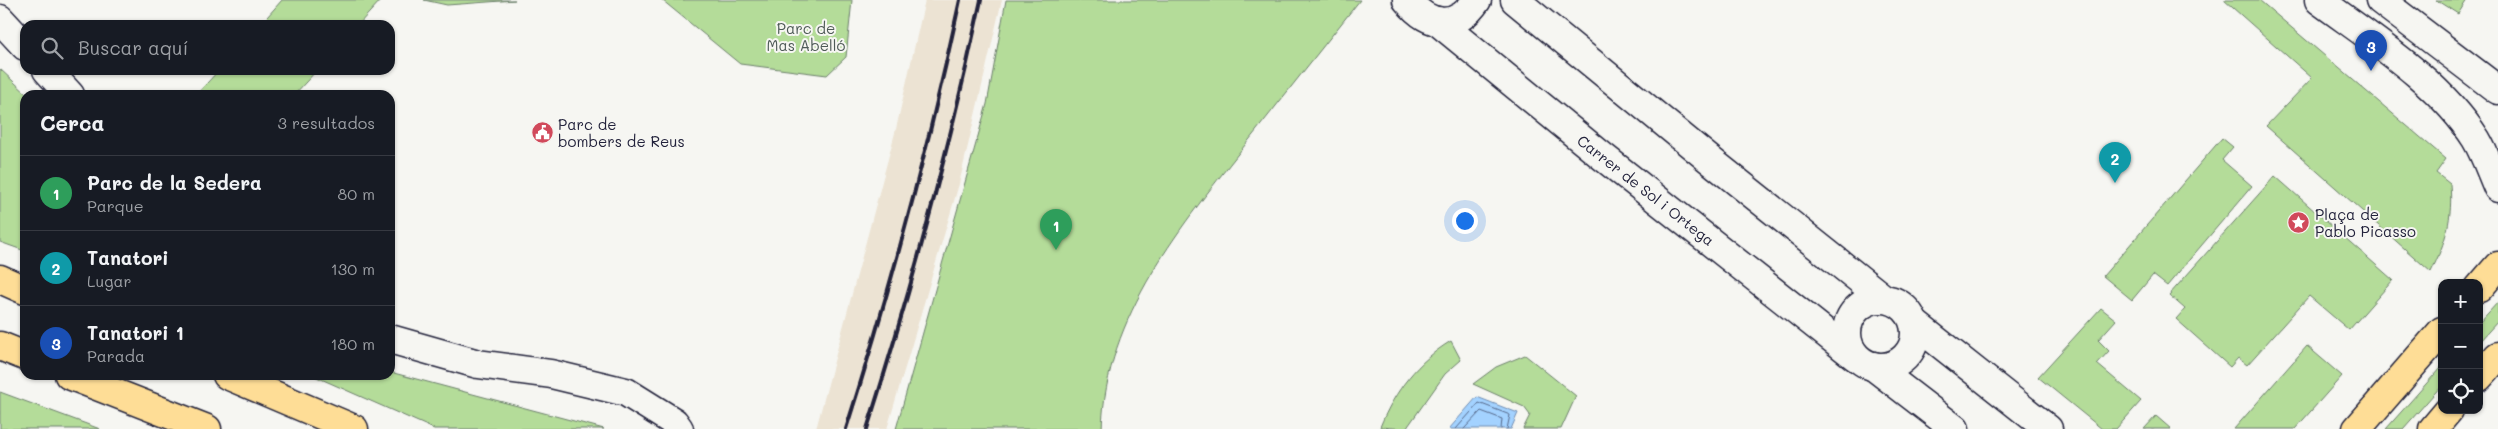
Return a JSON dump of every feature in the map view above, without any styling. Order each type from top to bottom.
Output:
[{"type":"main road","points":[[2483,283],[2498,266]]},
{"type":"main road","points":[[0,279],[20,288]]},
{"type":"main road","points":[[2357,429],[2438,336]]},
{"type":"main road","points":[[0,346],[20,354]]},
{"type":"main road","points":[[2483,373],[2498,356]]},
{"type":"main road","points":[[82,380],[206,429]]},
{"type":"main road","points":[[239,380],[354,429]]},
{"type":"main road","points":[[2433,429],[2446,414]]},
{"type":"street","points":[[1437,22],[1451,21],[1465,15],[1477,0]]},
{"type":"street","points":[[1515,0],[1710,160],[1883,298],[1903,306],[1914,323],[2048,429]]},
{"type":"street","points":[[2319,0],[2393,54],[2446,101],[2477,140],[2498,188]]},
{"type":"street","points":[[2380,0],[2498,90]]},
{"type":"street","name":"Carrer de Sol i Ortega","points":[[1408,1],[1417,12],[1437,22],[1602,156],[1955,429]]},
{"type":"street","points":[[0,20],[20,41]]},
{"type":"street","points":[[52,75],[65,90]]},
{"type":"street","points":[[1883,298],[1861,305],[1853,313],[1847,335],[1849,347],[1865,361],[1885,367],[1897,364],[1906,357],[1913,347],[1916,335],[1914,323]]},
{"type":"street","points":[[395,340],[478,364],[551,374],[626,392],[674,422],[679,429]]},
{"type":"shaded area","points":[[925,0],[1002,0],[959,184],[887,429],[816,429],[896,129]]},
{"type":"green space","points":[[282,0],[381,0],[363,20],[264,20]]},
{"type":"green space","points":[[424,0],[515,0],[447,5]]},
{"type":"green space","name":"Parc de Mas Abelló","points":[[662,0],[852,0],[846,57],[827,75],[740,64]]},
{"type":"green space","points":[[1006,0],[1360,0],[1198,205],[1152,274],[1132,310],[1117,348],[1106,388],[1102,429],[896,429],[987,104]]},
{"type":"green space","points":[[2224,0],[2259,0],[2446,159],[2436,173],[2450,184],[2449,219],[2441,250],[2431,272],[2266,126],[2312,78]]},
{"type":"green space","points":[[2436,0],[2467,0],[2458,14]]},
{"type":"green space","points":[[0,69],[23,90],[20,90],[20,249],[0,242]]},
{"type":"green space","points":[[214,75],[312,75],[299,90],[201,90]]},
{"type":"green space","points":[[2222,138],[2233,147],[2222,160],[2252,186],[2167,286],[2153,275],[2132,300],[2103,276]]},
{"type":"green space","points":[[2275,176],[2393,280],[2349,330],[2309,296],[2247,365],[2238,358],[2230,367],[2176,319],[2185,309],[2169,295]]},
{"type":"green space","points":[[2498,302],[2498,321],[2483,338],[2483,319]]},
{"type":"green space","points":[[2101,308],[2116,320],[2098,340],[2109,351],[2097,364],[2141,401],[2116,429],[2102,429],[2038,377]]},
{"type":"green space","points":[[1451,341],[1461,360],[1445,374],[1406,429],[1380,427],[1400,389],[1418,367]]},
{"type":"green space","points":[[2307,346],[2342,376],[2295,429],[2234,429]]},
{"type":"green space","points":[[1525,355],[1576,396],[1561,429],[1523,429],[1530,415],[1524,407],[1473,384],[1496,367]]},
{"type":"green space","points":[[2438,370],[2438,390],[2403,429],[2386,429]]},
{"type":"green space","points":[[395,373],[604,429],[434,429],[323,380],[395,380]]},
{"type":"green space","points":[[0,392],[100,429],[0,429]]},
{"type":"green space","points":[[2156,416],[2171,429],[2144,429]]},
{"type":"water","points":[[1477,397],[1518,413],[1511,429],[1449,429]]},
{"type":"railway","points":[[846,429],[908,216],[960,0]]},
{"type":"railway","points":[[867,429],[929,216],[981,0]]},
{"type":"place","name":"Tanatori 1","points":[[2371,71]]},
{"type":"place","name":"Parc de bombers de Reus","points":[[542,133]]},
{"type":"place","name":"Tanatori","points":[[2115,183]]},
{"type":"place","name":"Plaça de Pablo Picasso","points":[[2299,223]]},
{"type":"place","name":"Parc de la Sedera","points":[[1056,250]]}]
